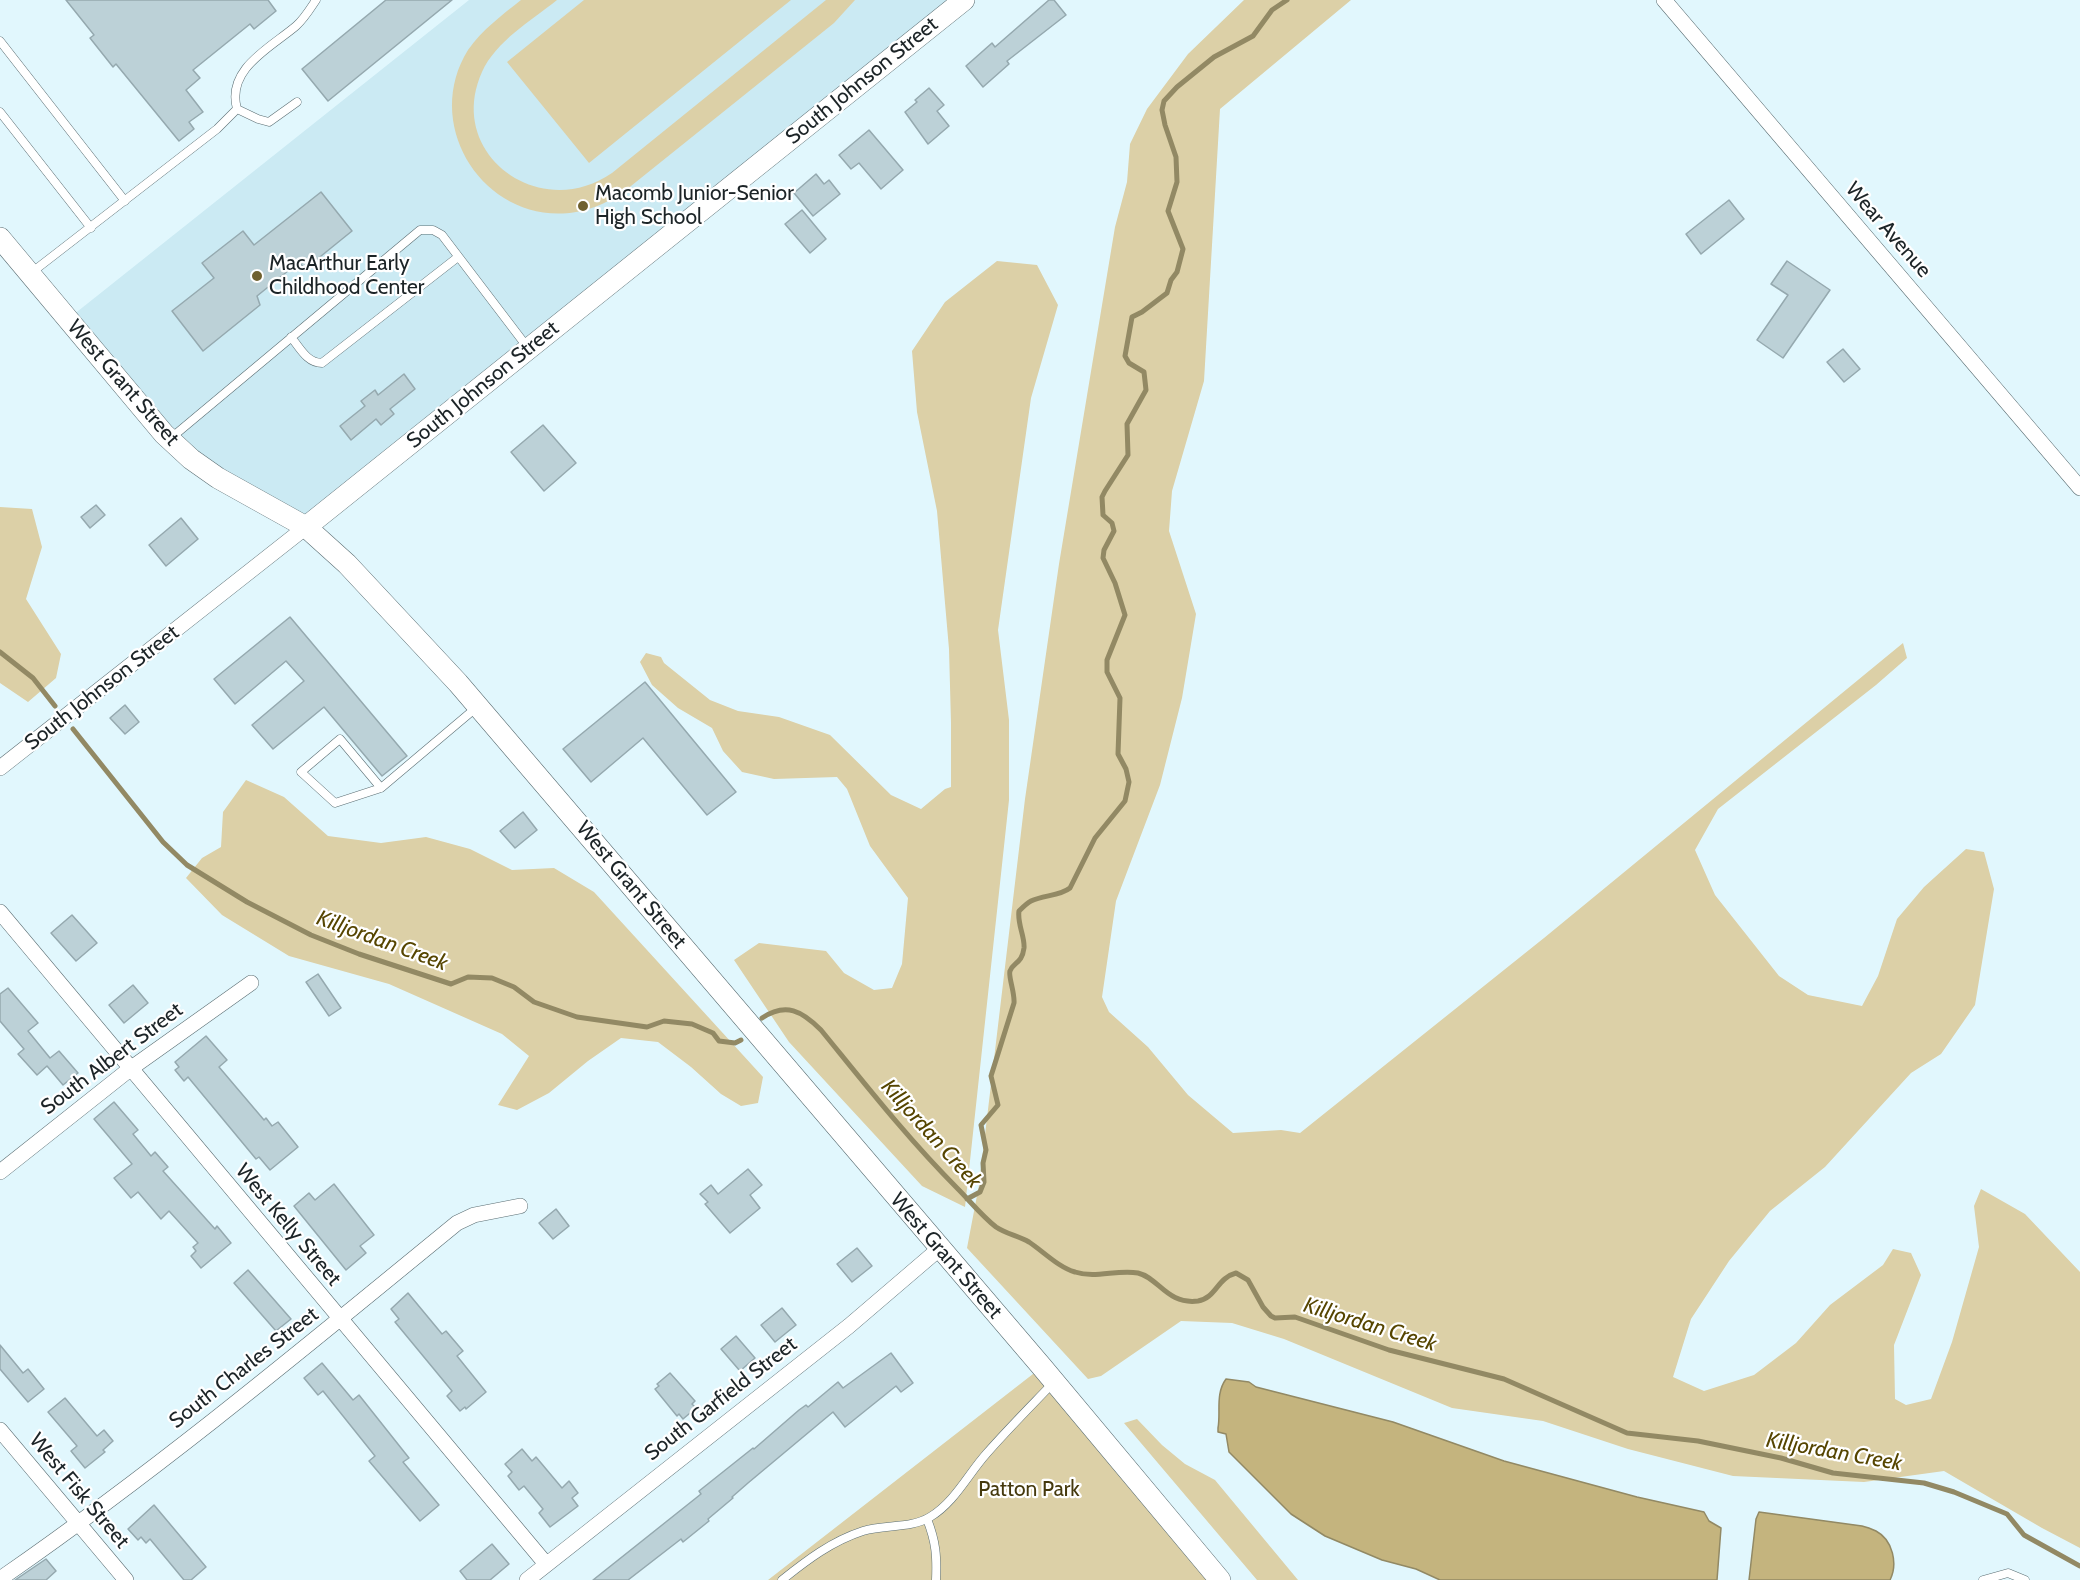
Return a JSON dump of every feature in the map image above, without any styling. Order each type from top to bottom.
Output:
[{"type":"main road","name":"South Johnson Street","points":[[306,527],[964,0]]},
{"type":"main road","name":"West Grant Street","points":[[0,238],[170,440],[191,459],[218,478],[306,527],[347,564],[479,706],[1220,1580]]},
{"type":"street","name":"Wear Avenue","points":[[1664,0],[2080,488]]},
{"type":"street","name":"South Johnson Street","points":[[0,768],[306,527]]},
{"type":"street","name":"West Kelly Street","points":[[0,912],[546,1564]]},
{"type":"street","name":"South Albert Street","points":[[0,1172],[130,1069],[251,983]]},
{"type":"street","name":"South Charles Street","points":[[0,1579],[79,1524],[340,1319],[457,1223],[474,1215],[520,1206]]},
{"type":"street","name":"South Garfield Street","points":[[527,1580],[849,1326],[939,1249]]},
{"type":"street","name":"West Fisk Street","points":[[0,1430],[126,1580]]},
{"type":"lane","points":[[297,102],[269,122],[237,109],[233,96],[248,64],[298,24],[316,0]]},
{"type":"lane","points":[[0,41],[125,201]]},
{"type":"lane","points":[[30,274],[217,129],[237,109]]},
{"type":"lane","points":[[0,112],[91,228]]},
{"type":"lane","points":[[170,440],[173,435],[420,230],[433,230],[442,235],[529,349]]},
{"type":"lane","points":[[291,337],[308,358],[316,363],[322,363],[458,257]]},
{"type":"lane","points":[[381,788],[340,739],[302,772],[335,803],[381,788],[479,706]]},
{"type":"lane","points":[[782,1580],[815,1554],[842,1539],[866,1530],[908,1525],[927,1519],[948,1504],[987,1453],[1054,1382]]},
{"type":"lane","points":[[927,1519],[934,1535],[937,1554],[936,1580]]},
{"type":"lane","points":[[1983,1580],[2008,1573],[2025,1580]]},
{"type":"shaded area","points":[[469,0],[964,0],[306,527],[218,478],[68,319]]},
{"type":"shaded area","points":[[1226,1379],[1249,1382],[1256,1387],[1393,1422],[1504,1461],[1637,1497],[1704,1512],[1709,1521],[1721,1528],[1717,1580],[1440,1580],[1416,1569],[1382,1560],[1325,1536],[1291,1514],[1229,1452],[1226,1434],[1218,1432],[1219,1397]]},
{"type":"shaded area","points":[[1759,1512],[1862,1526],[1876,1531],[1890,1546],[1894,1560],[1890,1580],[1749,1580],[1756,1519]]},
{"type":"green space","points":[[521,0],[557,0],[515,32],[488,61],[482,72],[474,102],[477,129],[488,153],[506,172],[529,185],[556,190],[584,186],[612,173],[826,0],[855,0],[834,23],[626,190],[590,209],[544,213],[515,204],[490,188],[471,166],[458,139],[452,110],[455,80],[468,50],[486,29]]},
{"type":"green space","points":[[584,0],[791,0],[589,163],[507,62]]},
{"type":"green space","points":[[1244,0],[1351,0],[1220,109],[1204,381],[1172,491],[1169,531],[1196,614],[1182,698],[1160,785],[1116,901],[1102,997],[1109,1012],[1148,1047],[1188,1095],[1233,1133],[1281,1130],[1300,1133],[1544,938],[1903,643],[1907,658],[1718,809],[1695,850],[1715,895],[1779,976],[1808,995],[1862,1006],[1878,976],[1897,919],[1924,887],[1966,849],[1984,852],[1994,889],[1975,1005],[1941,1054],[1911,1073],[1825,1167],[1770,1211],[1729,1261],[1691,1319],[1673,1377],[1704,1391],[1754,1375],[1796,1343],[1830,1305],[1883,1265],[1893,1249],[1911,1253],[1921,1275],[1894,1345],[1895,1399],[1906,1405],[1931,1399],[1952,1342],[1979,1247],[1974,1206],[1981,1189],[2025,1214],[2080,1272],[2080,1548],[1944,1471],[1864,1482],[1733,1476],[1628,1449],[1543,1421],[1452,1408],[1284,1339],[1232,1323],[1181,1321],[1101,1376],[1088,1379],[967,1248],[979,1185],[1025,799],[1059,564],[1115,227],[1127,182],[1130,144],[1147,109],[1188,54]]},
{"type":"green space","points":[[997,261],[1037,265],[1058,305],[1031,398],[998,630],[1009,720],[1009,800],[965,1207],[922,1186],[789,1042],[734,960],[759,943],[826,951],[844,973],[874,990],[892,988],[902,964],[908,898],[870,846],[847,789],[837,777],[774,779],[742,772],[723,751],[712,728],[678,708],[652,685],[640,662],[646,653],[661,657],[664,663],[710,700],[738,711],[779,717],[830,735],[891,795],[921,809],[945,789],[951,787],[949,649],[937,511],[917,412],[912,351],[945,302]]},
{"type":"green space","points":[[0,507],[32,509],[42,547],[26,599],[61,654],[56,678],[28,702],[0,683]]},
{"type":"green space","points":[[246,780],[284,797],[328,836],[381,843],[426,837],[470,849],[512,870],[554,868],[594,892],[763,1077],[758,1103],[741,1106],[721,1094],[658,1042],[621,1038],[549,1093],[517,1110],[498,1105],[529,1056],[502,1034],[389,984],[289,956],[222,915],[186,878],[202,858],[221,847],[223,812]]},
{"type":"green space","name":"Patton Park","points":[[1042,1367],[1221,1580],[768,1580]]},
{"type":"green space","points":[[1137,1419],[1162,1445],[1185,1464],[1215,1480],[1298,1580],[1257,1580],[1124,1423]]},
{"type":"building","points":[[66,0],[268,0],[276,11],[254,29],[250,24],[193,70],[200,78],[186,90],[203,112],[189,122],[194,129],[179,141],[116,64],[113,67],[90,38],[94,35]]},
{"type":"building","points":[[386,0],[452,0],[328,101],[302,69]]},
{"type":"building","points":[[1049,0],[1054,0],[1066,15],[1007,61],[1009,64],[983,87],[966,66],[992,43],[995,47]]},
{"type":"building","points":[[929,88],[944,105],[937,111],[949,126],[928,144],[905,112]]},
{"type":"building","points":[[869,130],[903,170],[881,189],[859,163],[851,169],[839,155]]},
{"type":"building","points":[[816,174],[824,184],[829,180],[840,194],[813,216],[794,193]]},
{"type":"building","points":[[321,192],[352,231],[305,269],[299,262],[257,296],[260,305],[203,351],[172,311],[214,278],[202,263],[243,231],[254,245]]},
{"type":"building","points":[[1729,200],[1744,219],[1701,254],[1686,234]]},
{"type":"building","points":[[802,210],[826,239],[810,253],[785,224]]},
{"type":"building","points":[[1787,261],[1830,290],[1783,358],[1757,340],[1788,295],[1771,284]]},
{"type":"building","points":[[1843,349],[1860,369],[1844,382],[1827,362]]},
{"type":"building","points":[[404,374],[415,389],[390,409],[394,414],[381,425],[376,419],[351,440],[340,426],[365,406],[361,401],[375,390],[378,395]]},
{"type":"building","points":[[543,425],[576,463],[544,491],[511,452]]},
{"type":"building","points":[[96,505],[105,515],[90,528],[81,517]]},
{"type":"building","points":[[181,518],[198,539],[166,566],[149,545]]},
{"type":"building","points":[[290,617],[407,756],[382,776],[324,707],[273,749],[252,725],[304,681],[286,661],[235,704],[214,679]]},
{"type":"building","points":[[645,682],[736,792],[707,815],[643,738],[591,782],[563,749]]},
{"type":"building","points":[[125,705],[139,722],[125,734],[110,718]]},
{"type":"building","points":[[523,812],[537,830],[515,848],[500,831]]},
{"type":"building","points":[[72,915],[97,943],[76,961],[51,933]]},
{"type":"building","points":[[318,974],[341,1008],[329,1016],[306,982]]},
{"type":"building","points":[[133,985],[148,1003],[124,1023],[109,1005]]},
{"type":"building","points":[[8,988],[38,1023],[28,1031],[50,1058],[59,1051],[78,1073],[63,1085],[47,1066],[37,1075],[18,1054],[24,1049],[0,1021],[0,994]]},
{"type":"building","points":[[206,1036],[227,1060],[219,1067],[264,1120],[266,1118],[272,1126],[278,1122],[298,1147],[270,1170],[259,1157],[256,1159],[188,1077],[184,1081],[175,1070],[179,1067],[175,1062]]},
{"type":"building","points":[[114,1102],[138,1130],[133,1134],[151,1156],[155,1152],[168,1167],[163,1171],[215,1229],[217,1226],[231,1243],[201,1268],[191,1256],[196,1251],[193,1247],[198,1243],[169,1211],[161,1219],[138,1192],[131,1198],[114,1178],[132,1164],[94,1119]]},
{"type":"building","points":[[748,1169],[762,1185],[750,1195],[760,1208],[730,1233],[705,1204],[708,1202],[700,1194],[711,1185],[718,1194]]},
{"type":"building","points":[[334,1184],[374,1235],[360,1246],[366,1253],[346,1270],[294,1206],[309,1193],[315,1200]]},
{"type":"building","points":[[556,1209],[569,1226],[553,1239],[539,1223]]},
{"type":"building","points":[[857,1248],[872,1266],[852,1282],[837,1264]]},
{"type":"building","points":[[248,1270],[291,1319],[276,1331],[234,1283]]},
{"type":"building","points":[[408,1293],[442,1334],[446,1331],[463,1351],[457,1356],[486,1392],[466,1409],[465,1407],[460,1411],[447,1396],[452,1391],[395,1322],[399,1319],[391,1309]]},
{"type":"building","points":[[782,1308],[796,1325],[775,1342],[761,1325]]},
{"type":"building","points":[[736,1336],[755,1358],[740,1371],[721,1349]]},
{"type":"building","points":[[0,1345],[23,1373],[28,1369],[44,1389],[28,1402],[0,1369]]},
{"type":"building","points":[[891,1353],[913,1383],[901,1392],[896,1386],[845,1427],[833,1412],[732,1497],[708,1519],[709,1521],[683,1542],[681,1539],[628,1580],[593,1580],[701,1494],[699,1491],[754,1449],[799,1410],[806,1405],[808,1407],[838,1382],[843,1388]]},
{"type":"building","points":[[322,1363],[353,1400],[359,1395],[409,1458],[403,1462],[439,1505],[420,1521],[369,1461],[375,1456],[323,1391],[318,1395],[304,1378]]},
{"type":"building","points":[[670,1373],[695,1401],[692,1404],[696,1408],[683,1419],[679,1414],[677,1416],[655,1389],[659,1386],[657,1384]]},
{"type":"building","points":[[65,1398],[97,1436],[104,1430],[113,1441],[103,1450],[105,1452],[85,1468],[71,1451],[77,1446],[48,1412]]},
{"type":"building","points":[[522,1449],[532,1461],[536,1457],[562,1488],[569,1481],[578,1493],[572,1498],[578,1506],[550,1527],[539,1513],[543,1509],[524,1486],[519,1490],[508,1476],[512,1472],[505,1464]]},
{"type":"building","points":[[154,1505],[206,1567],[191,1580],[184,1580],[150,1539],[146,1543],[141,1537],[138,1540],[128,1529]]},
{"type":"building","points":[[492,1544],[509,1564],[490,1580],[467,1580],[460,1571]]},
{"type":"building","points":[[46,1559],[56,1571],[46,1580],[15,1580]]},
{"type":"waterway","points":[[967,1199],[980,1192],[984,1182],[983,1163],[986,1150],[981,1125],[998,1105],[991,1076],[1014,1003],[1010,971],[1021,957],[1024,948],[1019,911],[1031,901],[1061,893],[1070,888],[1095,838],[1125,801],[1129,782],[1126,769],[1118,754],[1120,698],[1107,672],[1107,660],[1125,615],[1115,583],[1103,558],[1104,550],[1114,531],[1112,523],[1103,515],[1102,497],[1128,455],[1127,424],[1146,390],[1144,372],[1129,363],[1125,356],[1132,317],[1167,293],[1171,280],[1177,272],[1183,249],[1168,211],[1177,182],[1176,157],[1162,110],[1164,101],[1177,87],[1214,57],[1253,36],[1272,10],[1287,0]]},
{"type":"waterway","name":"Killjordan Creek","points":[[0,652],[33,678],[55,706]]},
{"type":"waterway","name":"Killjordan Creek","points":[[73,729],[163,842],[187,865],[247,902],[311,935],[359,954],[451,984],[468,977],[492,978],[514,987],[534,1002],[577,1017],[647,1027],[664,1021],[692,1024],[713,1033],[719,1041],[735,1043],[741,1040]]},
{"type":"waterway","name":"Killjordan Creek","points":[[762,1018],[779,1010],[786,1010],[800,1014],[814,1023],[904,1131],[986,1218],[996,1227],[1029,1242],[1069,1270],[1091,1275],[1138,1273],[1152,1280],[1171,1295],[1187,1301],[1204,1299],[1225,1279],[1236,1273],[1248,1280],[1263,1307],[1275,1318],[1295,1317],[1389,1350],[1504,1379],[1627,1433],[1698,1441],[1781,1458],[1833,1473],[1924,1483],[1954,1492],[2007,1514],[2024,1535],[2080,1566]]},
{"type":"place","name":"Macomb Junior-Senior High School","points":[[583,206]]},
{"type":"place","name":"MacArthur Early Childhood Center","points":[[257,276]]}]
